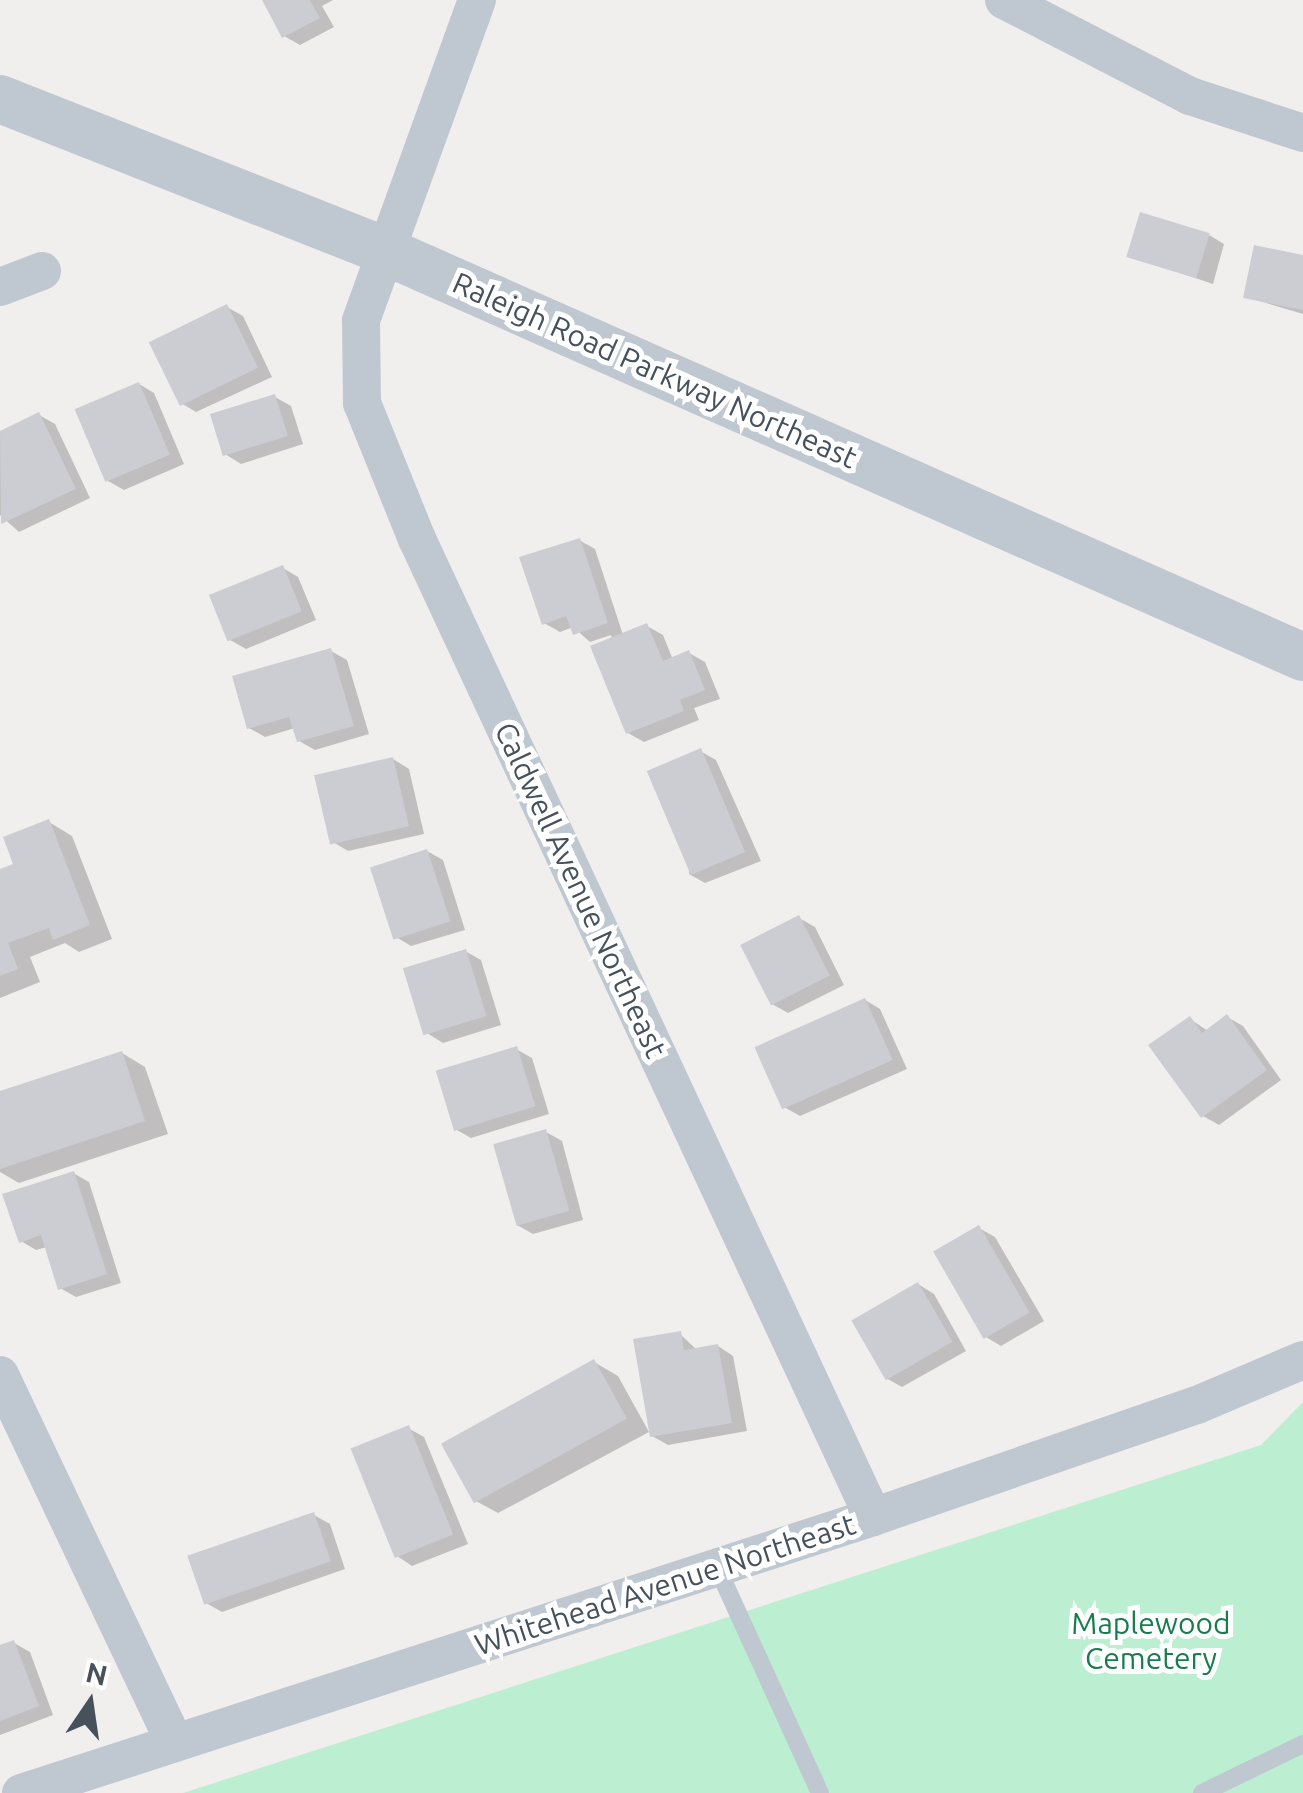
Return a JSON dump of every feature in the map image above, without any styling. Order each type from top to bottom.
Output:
[{"type":"street","name":"Caldwell Avenue Northeast","points":[[477,0],[361,322],[362,403],[417,539],[873,1517]]},
{"type":"street","points":[[1004,0],[1190,96],[1303,132]]},
{"type":"street","name":"Raleigh Road Parkway Northeast","points":[[0,100],[385,251],[1303,657]]},
{"type":"street","points":[[0,287],[42,271]]},
{"type":"street","name":"Whitehead Avenue Northeast","points":[[21,1793],[873,1517],[1197,1405],[1303,1360]]},
{"type":"street","points":[[0,1375],[174,1742]]},
{"type":"lane","points":[[716,1567],[820,1793]]},
{"type":"lane","points":[[1202,1793],[1303,1744]]},
{"type":"green space","name":"Maplewood Cemetery","points":[[1303,1402],[1303,1793],[183,1793],[1261,1445]]},
{"type":"building","points":[[262,0],[310,0],[320,18],[282,38]]},
{"type":"building","points":[[1140,212],[1210,233],[1196,278],[1126,257]]},
{"type":"building","points":[[1254,245],[1303,255],[1303,310],[1243,298]]},
{"type":"building","points":[[227,304],[258,368],[180,406],[149,342]]},
{"type":"building","points":[[139,382],[170,455],[105,482],[75,409]]},
{"type":"building","points":[[275,394],[288,436],[223,456],[210,414]]},
{"type":"building","points":[[39,412],[76,489],[1,524],[0,431]]},
{"type":"building","points":[[580,538],[608,623],[573,635],[566,616],[542,625],[519,557]]},
{"type":"building","points":[[283,565],[302,611],[228,641],[209,595]]},
{"type":"building","points":[[647,623],[663,661],[689,650],[705,690],[680,700],[684,711],[626,734],[590,646]]},
{"type":"building","points":[[331,648],[354,726],[297,742],[289,717],[247,729],[232,676]]},
{"type":"building","points":[[701,748],[745,852],[691,875],[647,771]]},
{"type":"building","points":[[393,757],[409,826],[330,844],[314,775]]},
{"type":"building","points":[[49,819],[90,925],[53,940],[49,928],[8,943],[18,969],[0,976],[0,869],[13,864],[3,837]]},
{"type":"building","points":[[427,849],[450,921],[393,940],[370,868]]},
{"type":"building","points":[[799,915],[830,976],[771,1006],[740,945]]},
{"type":"building","points":[[466,949],[486,1016],[423,1035],[403,968]]},
{"type":"building","points":[[865,998],[893,1060],[782,1109],[754,1047]]},
{"type":"building","points":[[1227,1014],[1267,1070],[1201,1118],[1148,1045],[1190,1016],[1202,1033]]},
{"type":"building","points":[[517,1046],[535,1106],[454,1131],[436,1071]]},
{"type":"building","points":[[122,1051],[145,1121],[0,1169],[0,1091]]},
{"type":"building","points":[[546,1129],[569,1211],[517,1226],[493,1144]]},
{"type":"building","points":[[74,1171],[107,1274],[58,1290],[41,1235],[19,1243],[2,1194]]},
{"type":"building","points":[[979,1225],[1030,1312],[984,1339],[933,1252]]},
{"type":"building","points":[[918,1282],[952,1342],[886,1380],[851,1320]]},
{"type":"building","points":[[681,1331],[684,1350],[718,1344],[732,1423],[650,1437],[633,1339]]},
{"type":"building","points":[[594,1359],[627,1418],[474,1503],[441,1444]]},
{"type":"building","points":[[409,1425],[453,1534],[395,1558],[351,1449]]},
{"type":"building","points":[[314,1512],[331,1561],[204,1605],[187,1556]]},
{"type":"building","points":[[14,1640],[39,1706],[0,1721],[0,1645]]}]
